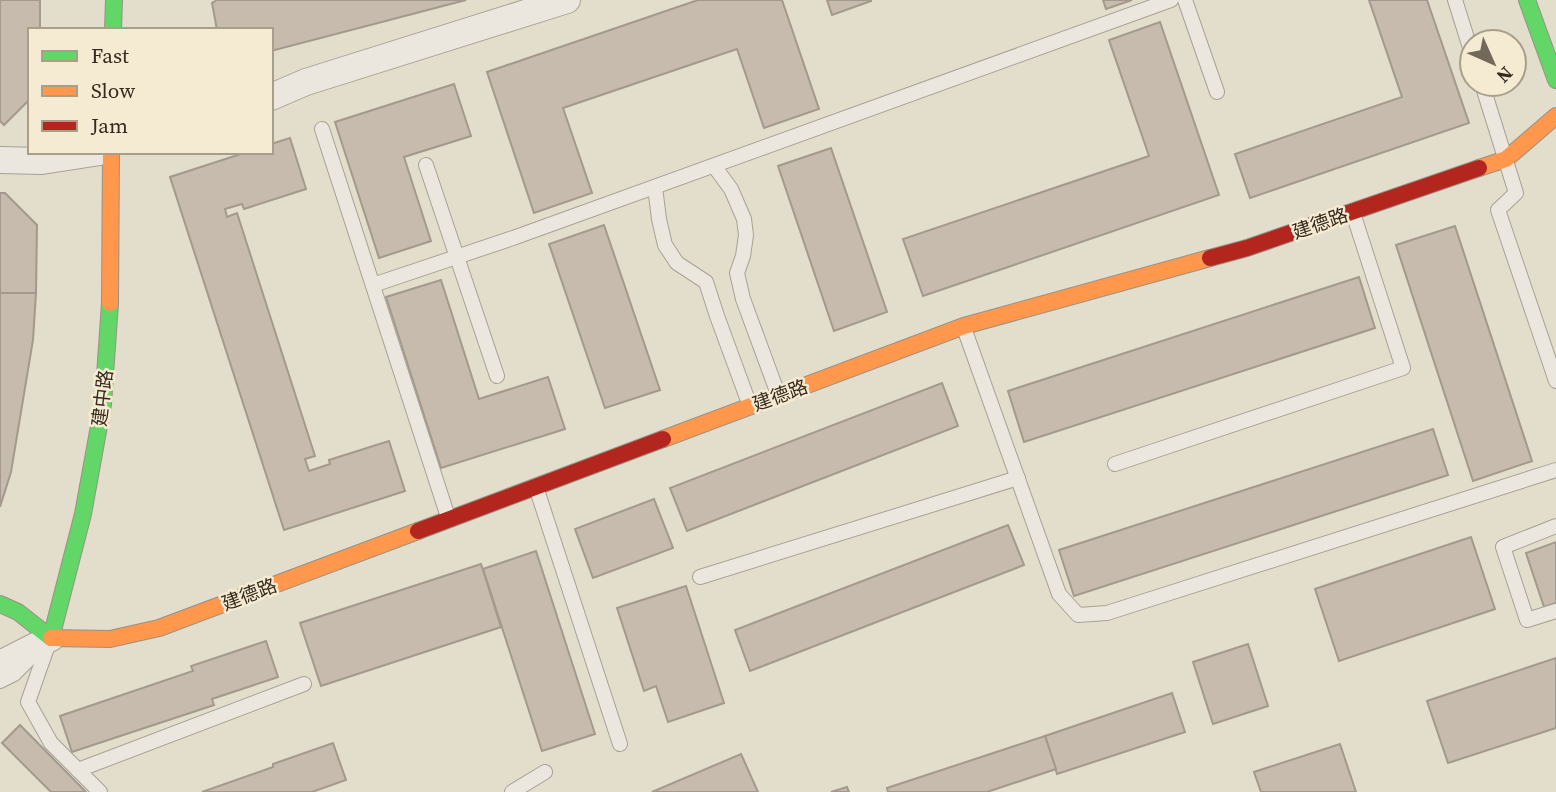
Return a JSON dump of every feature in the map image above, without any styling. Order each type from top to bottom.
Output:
[{"type":"street","points":[[113,28],[114,0]]},
{"type":"street","points":[[273,96],[306,82],[567,0]]},
{"type":"street","points":[[1527,0],[1556,80]]},
{"type":"street","name":"建德路","points":[[0,664],[51,638],[110,639],[159,628],[964,326],[1247,248],[1506,159],[1556,116]]},
{"type":"street","points":[[0,160],[42,161],[87,154]]},
{"type":"street","name":"建中路","points":[[51,638],[83,514],[103,404],[110,301],[111,154]]},
{"type":"street","points":[[0,604],[18,611],[51,638]]},
{"type":"lane","points":[[373,285],[714,166],[1171,0]]},
{"type":"lane","points":[[1185,0],[1217,92]]},
{"type":"lane","points":[[1455,0],[1464,28]]},
{"type":"lane","points":[[1486,98],[1516,193],[1497,211],[1556,381]]},
{"type":"lane","points":[[322,129],[448,518]]},
{"type":"lane","points":[[426,165],[497,376]]},
{"type":"lane","points":[[714,166],[731,188],[744,219],[746,235],[737,273],[743,299],[779,395]]},
{"type":"lane","points":[[655,187],[665,245],[677,263],[706,282],[750,406]]},
{"type":"lane","points":[[1115,464],[1404,368],[1353,212]]},
{"type":"lane","points":[[964,326],[1059,594],[1078,615],[1107,613],[1556,470]]},
{"type":"lane","points":[[1541,336],[1556,330]]},
{"type":"lane","points":[[700,577],[1018,478]]},
{"type":"lane","points":[[535,486],[620,744]]},
{"type":"lane","points":[[1556,526],[1503,547],[1527,620],[1556,611]]},
{"type":"lane","points":[[0,681],[14,674],[51,638]]},
{"type":"lane","points":[[51,638],[27,702],[51,743],[100,792]]},
{"type":"lane","points":[[78,770],[304,684]]},
{"type":"lane","points":[[512,792],[545,772]]},
{"type":"building","points":[[0,0],[40,0],[40,28],[28,28],[28,101],[4,125],[0,121]]},
{"type":"building","points":[[217,0],[466,0],[273,50],[273,28],[217,28],[212,3]]},
{"type":"building","points":[[698,0],[782,0],[819,109],[764,128],[737,49],[563,108],[592,193],[534,213],[487,72]]},
{"type":"building","points":[[827,0],[871,0],[871,1],[832,15]]},
{"type":"building","points":[[1103,0],[1132,0],[1106,9]]},
{"type":"building","points":[[1369,0],[1427,0],[1458,91],[1458,98],[1460,98],[1469,123],[1250,198],[1235,154],[1402,97]]},
{"type":"building","points":[[1160,22],[1219,195],[923,296],[903,239],[1149,156],[1109,40]]},
{"type":"building","points":[[454,84],[471,136],[404,157],[431,241],[379,258],[335,122]]},
{"type":"building","points":[[290,138],[306,189],[244,209],[242,204],[225,209],[227,217],[237,213],[315,456],[305,459],[309,471],[330,464],[329,460],[389,441],[405,491],[284,530],[170,177],[241,154],[273,154],[273,143]]},
{"type":"building","points":[[831,148],[887,312],[834,331],[778,166]]},
{"type":"building","points":[[0,193],[5,193],[37,225],[36,293],[0,293]]},
{"type":"building","points":[[604,225],[660,390],[605,408],[549,244]]},
{"type":"building","points":[[1455,226],[1532,461],[1473,481],[1396,245]]},
{"type":"building","points":[[1359,277],[1375,328],[1024,442],[1008,391]]},
{"type":"building","points":[[441,280],[479,399],[548,377],[565,429],[441,468],[386,297]]},
{"type":"building","points":[[0,293],[36,293],[33,340],[11,472],[0,507]]},
{"type":"building","points":[[942,383],[958,426],[687,531],[670,488]]},
{"type":"building","points":[[1433,429],[1448,475],[1074,596],[1059,550]]},
{"type":"building","points":[[654,499],[673,548],[593,578],[575,529]]},
{"type":"building","points":[[1008,525],[1024,565],[750,671],[735,630]]},
{"type":"building","points":[[1471,537],[1495,609],[1339,661],[1315,589]]},
{"type":"building","points":[[1556,542],[1556,603],[1544,607],[1526,553]]},
{"type":"building","points":[[536,551],[595,734],[542,751],[483,569]]},
{"type":"building","points":[[481,564],[501,627],[321,686],[300,623]]},
{"type":"building","points":[[686,586],[724,703],[668,722],[656,686],[644,691],[617,608]]},
{"type":"building","points":[[266,641],[278,677],[212,699],[214,705],[72,752],[60,716],[193,671],[191,666]]},
{"type":"building","points":[[1248,644],[1268,706],[1213,724],[1193,662]]},
{"type":"building","points":[[1556,658],[1556,728],[1448,763],[1427,701]]},
{"type":"building","points":[[1172,693],[1185,732],[1057,774],[1045,736]]},
{"type":"building","points":[[20,725],[86,792],[51,792],[2,743]]},
{"type":"building","points":[[1045,736],[1056,769],[987,792],[888,792],[887,788]]},
{"type":"building","points":[[333,743],[346,780],[312,792],[202,792],[273,767],[273,764]]},
{"type":"building","points":[[1340,744],[1356,792],[1261,792],[1254,772]]},
{"type":"building","points":[[741,754],[758,792],[652,792]]},
{"type":"building","points":[[847,787],[849,792],[831,792]]},
{"type":"traffic: fast","points":[[113,28],[114,0]]},
{"type":"traffic: fast","points":[[1527,0],[1556,80]]},
{"type":"traffic: fast","points":[[51,638],[83,514],[103,404],[110,303]]},
{"type":"traffic: fast","points":[[0,604],[18,612],[51,638]]},
{"type":"traffic: slow","points":[[1479,168],[1506,159],[1556,116]]},
{"type":"traffic: slow","points":[[110,303],[111,154]]},
{"type":"traffic: slow","points":[[663,439],[964,326],[1210,258]]},
{"type":"traffic: slow","points":[[51,638],[110,639],[159,628],[418,531]]},
{"type":"traffic: jam","points":[[1210,258],[1247,248],[1479,168]]},
{"type":"traffic: jam","points":[[418,531],[663,439]]}]
